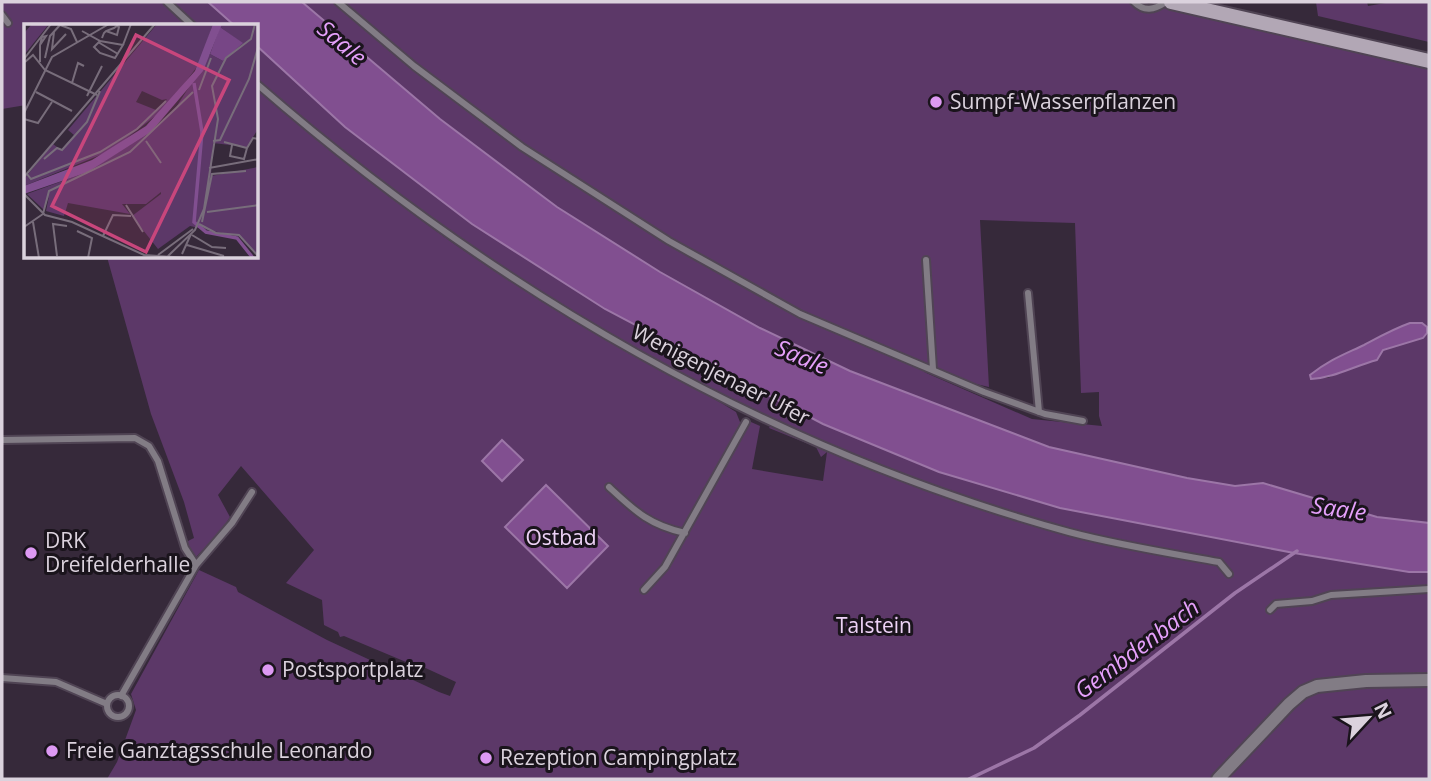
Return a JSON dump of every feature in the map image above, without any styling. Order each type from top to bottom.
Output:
[{"type":"street","points":[[1168,2],[1429,61]]},
{"type":"street","points":[[1218,779],[1303,692],[1317,686],[1366,681],[1429,680]]},
{"type":"lane","points":[[167,2],[191,24]]},
{"type":"lane","points":[[338,2],[414,66],[522,147],[669,241],[800,314],[984,392],[1039,412],[1083,421]]},
{"type":"lane","points":[[1134,2],[1143,9],[1168,2]]},
{"type":"lane","points":[[2,15],[8,23]]},
{"type":"lane","name":"Wenigenjenaer Ufer","points":[[259,86],[368,176],[491,265],[571,316],[725,402],[827,447],[1005,513],[1093,537],[1219,562],[1229,574]]},
{"type":"lane","points":[[926,260],[933,369]]},
{"type":"lane","points":[[1028,293],[1039,412]]},
{"type":"lane","points":[[644,590],[665,567],[746,422]]},
{"type":"lane","points":[[2,440],[135,438],[149,446],[158,461],[185,548],[196,565]]},
{"type":"lane","points":[[610,487],[650,522],[685,533]]},
{"type":"lane","points":[[121,696],[196,565],[232,523],[252,492]]},
{"type":"lane","points":[[1270,610],[1276,604],[1312,601],[1331,595],[1429,589]]},
{"type":"lane","points":[[2,678],[56,682],[107,704]]},
{"type":"lane","points":[[121,696],[128,706],[122,716],[111,715],[107,704],[113,697],[121,696]]},
{"type":"green space","points":[[2,2],[163,2],[187,24],[24,24],[24,105],[2,109]]},
{"type":"green space","points":[[171,2],[208,2],[233,24],[196,24]]},
{"type":"green space","points":[[302,2],[1140,2],[1429,69],[1429,523],[1377,517],[1263,483],[1235,486],[1187,478],[1049,447],[850,371],[760,328],[660,272],[557,207],[440,119]],"holes":[[[980,220],[1075,223],[1081,393],[1099,392],[1099,416],[1102,426],[1032,419],[924,372],[989,387]],[[1423,338],[1383,350],[1377,360],[1352,366],[1328,378],[1310,375],[1351,351],[1377,344]]]},
{"type":"green space","points":[[1316,2],[1367,2],[1368,6],[1391,2],[1429,2],[1429,42],[1318,16]]},
{"type":"green space","points":[[259,48],[345,127],[472,224],[605,309],[823,424],[939,472],[1060,508],[1409,572],[1429,572],[1429,779],[107,779],[117,762],[136,710],[131,694],[199,570],[236,587],[238,592],[327,640],[439,692],[450,696],[456,682],[419,665],[418,667],[344,636],[340,637],[338,632],[324,625],[322,600],[286,583],[314,550],[241,466],[218,495],[230,517],[221,531],[196,557],[192,556],[186,542],[194,538],[184,502],[151,414],[108,259],[259,259],[259,89],[365,177],[467,253],[575,320],[736,412],[740,422],[751,422],[760,426],[752,469],[823,481],[827,452],[821,457],[816,447],[769,428],[773,421],[703,387],[568,310],[439,224],[316,130],[259,82]]},
{"type":"water","name":"Saale","points":[[208,2],[302,2],[440,119],[557,207],[660,272],[760,328],[850,371],[1049,447],[1187,478],[1235,486],[1263,483],[1377,517],[1429,523],[1429,572],[1409,572],[1294,553],[1060,508],[939,472],[823,424],[605,309],[472,224],[345,127],[259,48],[259,24],[233,24]]},
{"type":"water","points":[[1410,323],[1422,323],[1427,327],[1423,338],[1383,350],[1377,360],[1336,374],[1311,379],[1310,375],[1330,362]]},
{"type":"water","points":[[502,440],[523,460],[502,481],[482,461]]},
{"type":"water","points":[[546,485],[608,546],[567,588],[505,527]]},
{"type":"waterway","name":"Gembdenbach","points":[[969,779],[1034,748],[1235,593],[1297,551]]},
{"type":"place","name":"Sumpf-Wasserpflanzen","points":[[936,102]]},
{"type":"place","name":"DRK Dreifelderhalle","points":[[31,553]]},
{"type":"place","name":"Postsportplatz","points":[[268,670]]},
{"type":"place","name":"Freie Ganztagsschule Leonardo","points":[[52,751]]},
{"type":"place","name":"Rezeption Campingplatz","points":[[486,758]]},
{"type":"park label","name":"Ostbad","points":[[561,538]]},
{"type":"park label","name":"Talstein","points":[[874,626]]}]
